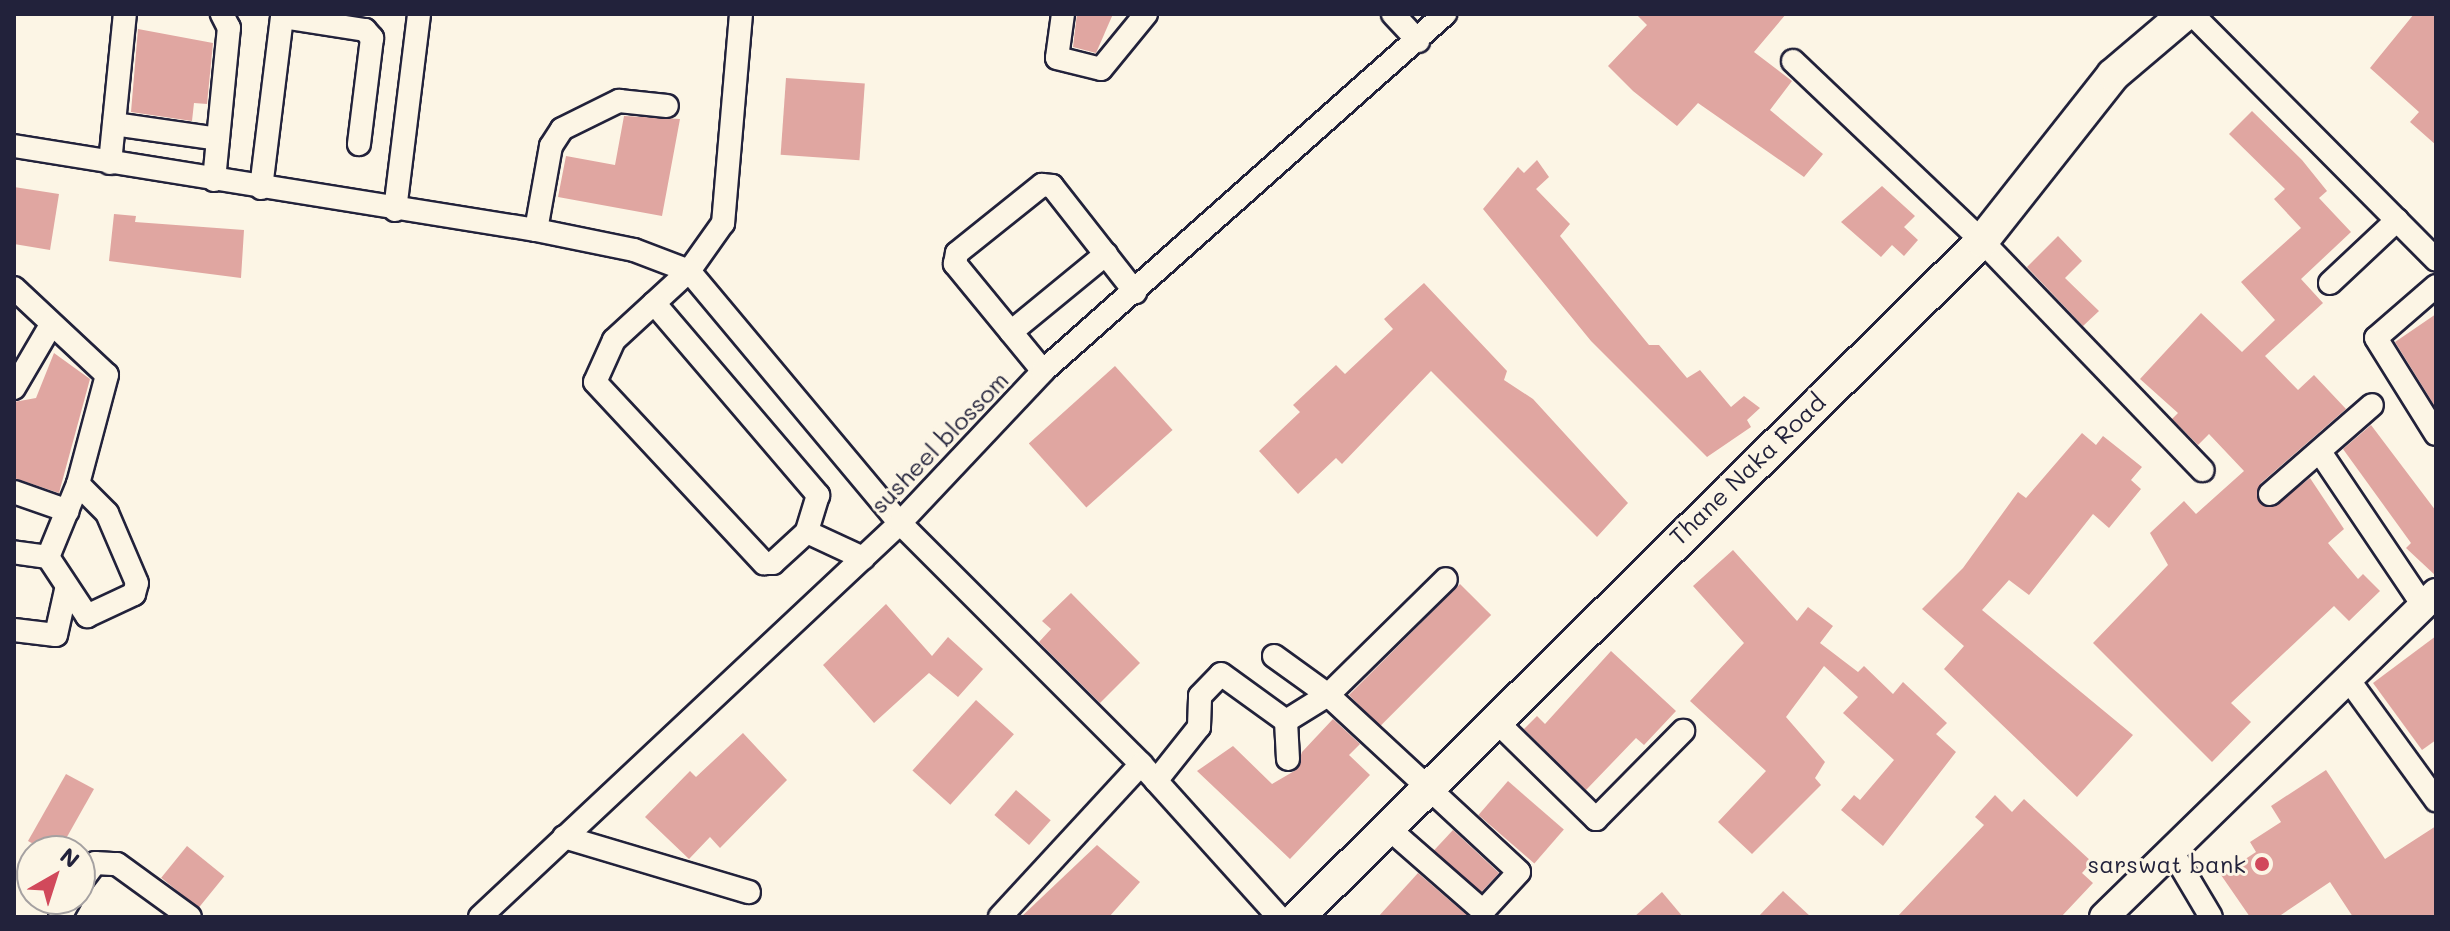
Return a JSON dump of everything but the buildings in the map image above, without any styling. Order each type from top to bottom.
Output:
[{"type":"main road","name":"Thane Naka Road","points":[[1298,917],[1494,719],[1982,241],[2113,75],[2185,14]]},
{"type":"street","points":[[110,163],[125,14]]},
{"type":"street","points":[[214,180],[229,28],[222,14]]},
{"type":"street","points":[[395,210],[419,14]]},
{"type":"street","points":[[654,303],[818,495],[807,532],[773,563],[764,563],[595,382],[614,340],[654,303],[689,271],[723,223],[729,195],[741,14]]},
{"type":"street","points":[[1063,14],[1057,58],[1101,69],[1146,14]]},
{"type":"street","points":[[1393,14],[1418,41]]},
{"type":"street","name":"susheel blossom","points":[[480,917],[900,523],[1043,371],[1445,14]]},
{"type":"street","points":[[2192,14],[2436,260]]},
{"type":"street","points":[[261,188],[282,17],[365,30],[372,38],[359,144]]},
{"type":"street","points":[[1793,61],[1982,241],[2202,470]]},
{"type":"street","points":[[536,230],[551,146],[562,129],[619,101],[667,106]]},
{"type":"street","points":[[114,124],[218,139]]},
{"type":"street","points":[[14,146],[395,210],[536,230],[634,250],[689,271],[900,523],[1141,764],[1279,917]]},
{"type":"street","points":[[1043,371],[955,264],[957,253],[1042,185],[1052,186],[1135,292]]},
{"type":"street","points":[[2330,283],[2397,220]]},
{"type":"street","points":[[1011,332],[1106,254]]},
{"type":"street","points":[[2436,286],[2376,338],[2436,434]]},
{"type":"street","points":[[14,288],[107,375],[78,484],[48,557]]},
{"type":"street","points":[[14,388],[51,325]]},
{"type":"street","points":[[2270,494],[2372,405]]},
{"type":"street","points":[[2104,917],[2173,853],[2429,599],[2320,452]]},
{"type":"street","points":[[48,557],[66,590],[87,616],[134,594],[137,583],[107,513],[78,484]]},
{"type":"street","points":[[14,492],[68,511]]},
{"type":"street","points":[[807,532],[863,558]]},
{"type":"street","points":[[14,552],[48,557]]},
{"type":"street","points":[[1286,721],[1328,695],[1446,579]]},
{"type":"street","points":[[14,630],[56,635],[66,590]]},
{"type":"street","points":[[1274,656],[1328,695],[1518,867],[1487,912],[1387,827]]},
{"type":"street","points":[[1156,781],[1199,727],[1200,696],[1221,674],[1286,721]]},
{"type":"street","points":[[2348,679],[2436,800]]},
{"type":"street","points":[[1494,719],[1596,819],[1683,731]]},
{"type":"street","points":[[1286,721],[1288,759]]},
{"type":"street","points":[[1000,917],[1141,764]]},
{"type":"street","points":[[564,837],[749,892]]},
{"type":"street","points":[[2173,853],[2211,917]]},
{"type":"street","points":[[96,863],[117,864],[190,917]]},
{"type":"place","name":"sarswat bank","points":[[2262,864]]}]
